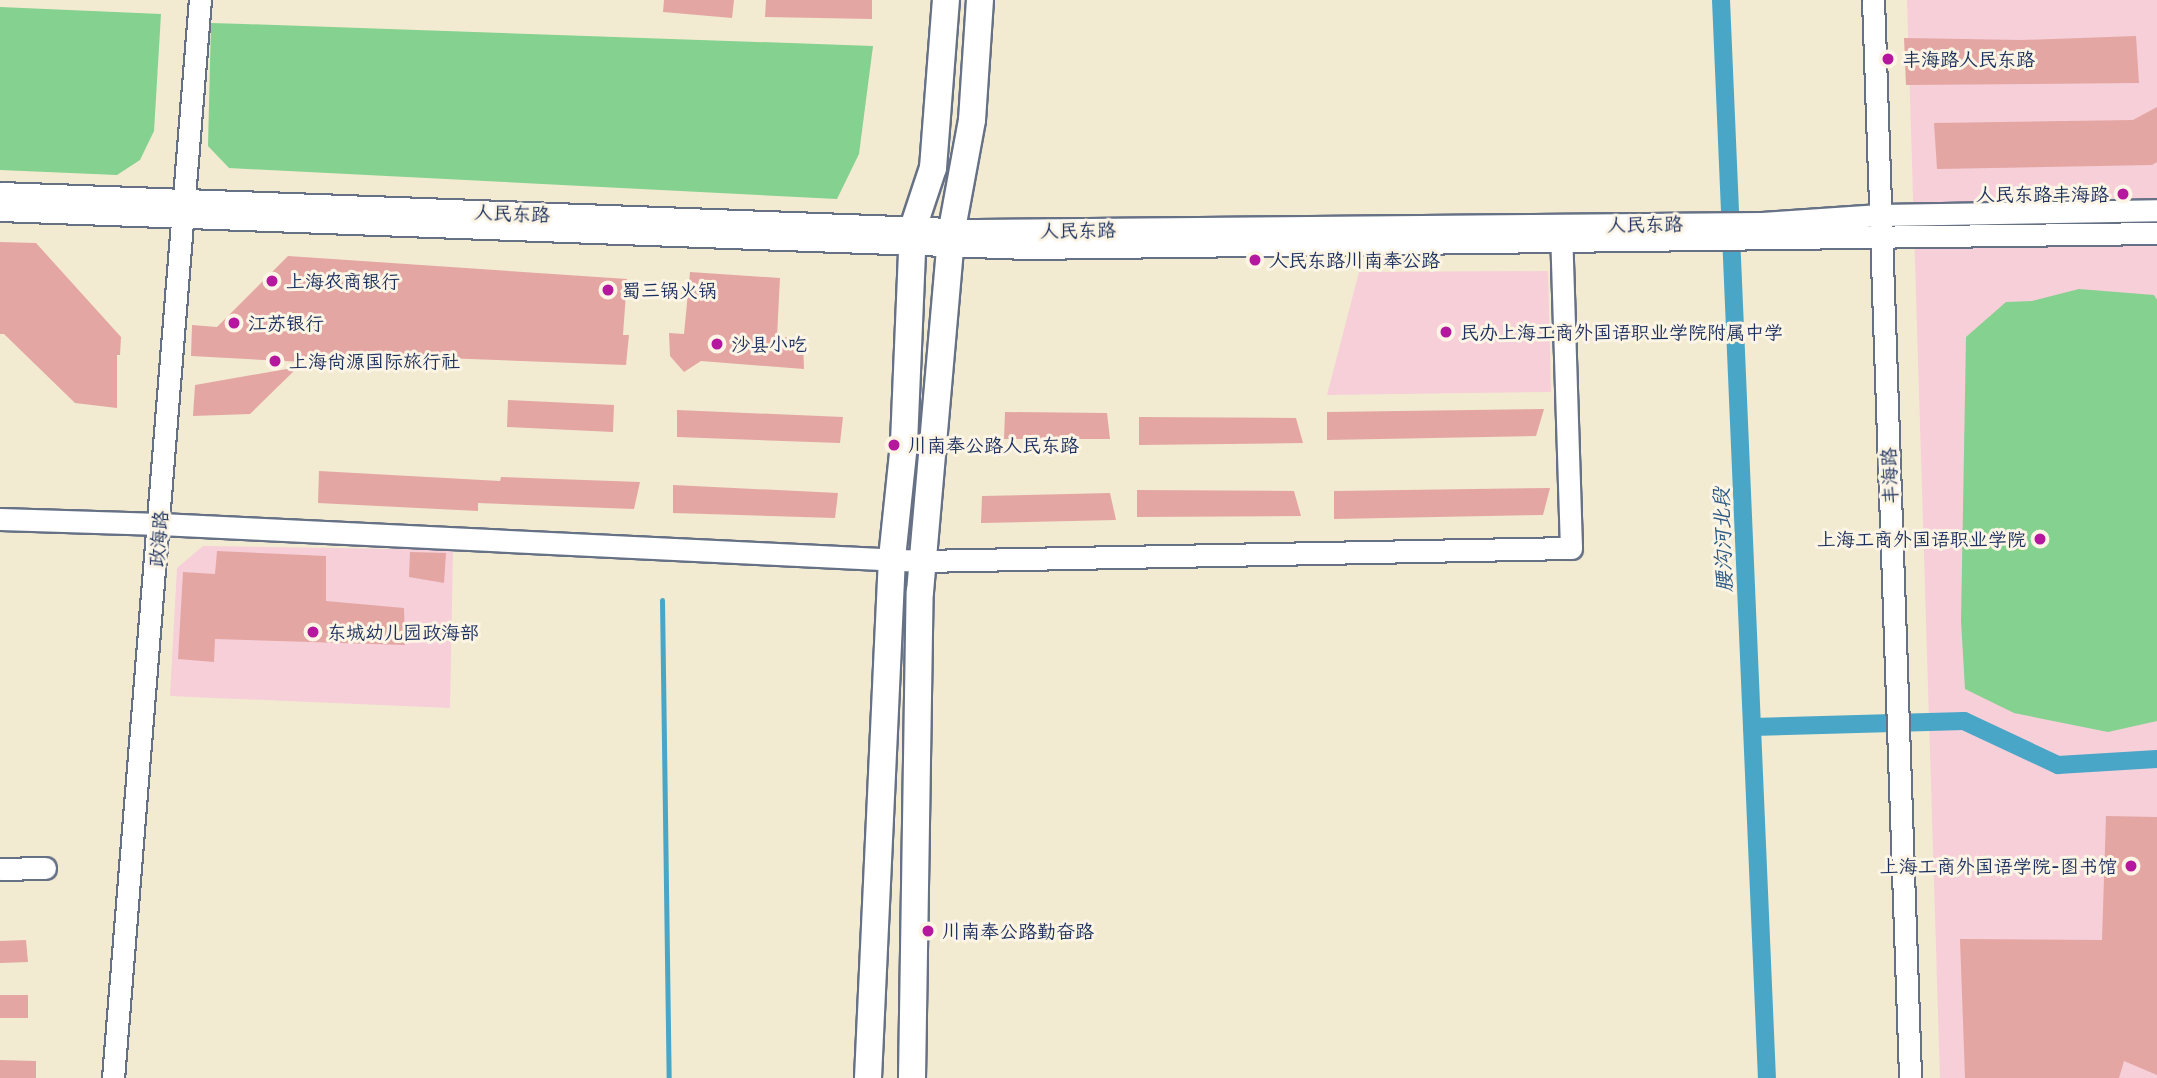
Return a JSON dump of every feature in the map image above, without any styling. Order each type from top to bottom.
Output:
[{"type":"main road","points":[[868,1078],[892,558],[903,454],[912,236],[933,169],[946,0]]},
{"type":"main road","points":[[912,1078],[922,561],[951,237],[972,120],[980,0]]},
{"type":"street","name":"政海路","points":[[114,1078],[200,0]]},
{"type":"street","name":"丰海路","points":[[1873,0],[1910,1078]]},
{"type":"street","name":"人民东路","points":[[0,193],[184,208],[951,237],[1763,231],[1881,238],[2008,233],[2157,233]]},
{"type":"street","name":"人民东路","points":[[0,210],[184,208]]},
{"type":"street","name":"人民东路","points":[[1763,231],[1880,215],[2157,210]]},
{"type":"street","points":[[0,519],[160,524],[922,561],[1571,548],[1561,233]]},
{"type":"street","points":[[0,869],[45,868]]},
{"type":"shaded area","name":"上海工商外国语职业学院","points":[[1907,0],[2157,0],[2157,1078],[1940,1078]]},
{"type":"shaded area","name":"民办上海工商外国语职业学院附属中学","points":[[1548,271],[1551,392],[1327,395],[1359,272]]},
{"type":"shaded area","name":"东城幼儿园政海部","points":[[203,546],[453,550],[450,708],[170,696],[177,568]]},
{"type":"green space","points":[[0,7],[161,14],[154,131],[140,160],[117,175],[0,170]]},
{"type":"green space","points":[[211,23],[873,46],[859,154],[837,199],[229,168],[208,146]]},
{"type":"green space","points":[[2079,289],[2154,295],[2157,300],[2157,721],[2108,732],[2014,713],[1965,689],[1961,621],[1966,337],[2006,302],[2032,301]]},
{"type":"building","points":[[664,0],[734,0],[732,18],[663,12]]},
{"type":"building","points":[[766,0],[872,0],[872,19],[765,17]]},
{"type":"building","points":[[2136,36],[2139,83],[1906,85],[1904,38],[2022,40]]},
{"type":"building","points":[[2157,107],[2157,162],[2152,165],[1937,169],[1934,123],[2133,120]]},
{"type":"building","points":[[0,242],[36,243],[121,337],[120,355],[117,355],[117,408],[75,403],[4,334],[0,334]]},
{"type":"building","points":[[288,256],[627,279],[623,335],[629,335],[626,365],[312,353],[303,362],[191,356],[192,325],[217,327]]},
{"type":"building","points":[[690,272],[780,278],[777,337],[803,338],[804,369],[701,361],[684,372],[670,356],[669,333],[684,334]]},
{"type":"building","points":[[298,367],[250,414],[193,416],[195,385]]},
{"type":"building","points":[[508,400],[614,405],[613,432],[507,427]]},
{"type":"building","points":[[1544,409],[1536,436],[1327,440],[1327,412]]},
{"type":"building","points":[[677,410],[843,417],[840,443],[677,437]]},
{"type":"building","points":[[1005,412],[1107,413],[1110,439],[1004,439]]},
{"type":"building","points":[[1139,417],[1296,418],[1303,443],[1139,445]]},
{"type":"building","points":[[319,471],[500,481],[501,477],[640,482],[634,509],[478,503],[478,511],[318,503]]},
{"type":"building","points":[[673,485],[838,493],[835,518],[673,513]]},
{"type":"building","points":[[1550,488],[1543,515],[1334,519],[1334,491]]},
{"type":"building","points":[[1137,490],[1294,491],[1301,516],[1137,517]]},
{"type":"building","points":[[1110,493],[1116,520],[981,523],[982,496]]},
{"type":"building","points":[[217,551],[326,556],[326,601],[404,608],[405,645],[215,639],[214,662],[178,659],[183,572],[215,574]]},
{"type":"building","points":[[410,552],[446,553],[444,583],[409,577]]},
{"type":"building","points":[[2106,816],[2157,817],[2157,1075],[2124,1061],[2119,1078],[1965,1078],[1960,939],[2102,940]]},
{"type":"building","points":[[26,940],[28,962],[0,963],[0,941]]},
{"type":"building","points":[[0,995],[28,995],[28,1018],[0,1018]]},
{"type":"building","points":[[0,1060],[36,1061],[36,1078],[0,1078]]},
{"type":"waterway","name":"腰沟河北段","points":[[1721,0],[1767,1078]]},
{"type":"waterway","points":[[662,600],[669,1078]]},
{"type":"waterway","points":[[1752,727],[1964,721],[2058,765],[2157,759]]},
{"type":"place","name":"丰海路人民东路","points":[[1888,59]]},
{"type":"place","name":"人民东路丰海路","points":[[2123,194]]},
{"type":"place","name":"人民东路川南奉公路","points":[[1255,260]]},
{"type":"place","name":"上海农商银行","points":[[272,281]]},
{"type":"place","name":"蜀三锅火锅","points":[[608,290]]},
{"type":"place","name":"江苏银行","points":[[234,323]]},
{"type":"place","name":"民办上海工商外国语职业学院附属中学","points":[[1446,332]]},
{"type":"place","name":"沙县小吃","points":[[717,344]]},
{"type":"place","name":"上海尚源国际旅行社","points":[[275,361]]},
{"type":"place","name":"川南奉公路人民东路","points":[[894,445]]},
{"type":"place","name":"上海工商外国语职业学院","points":[[2040,539]]},
{"type":"place","name":"东城幼儿园政海部","points":[[313,632]]},
{"type":"place","name":"上海工商外国语学院-图书馆","points":[[2131,866]]},
{"type":"place","name":"川南奉公路勤奋路","points":[[928,931]]}]
